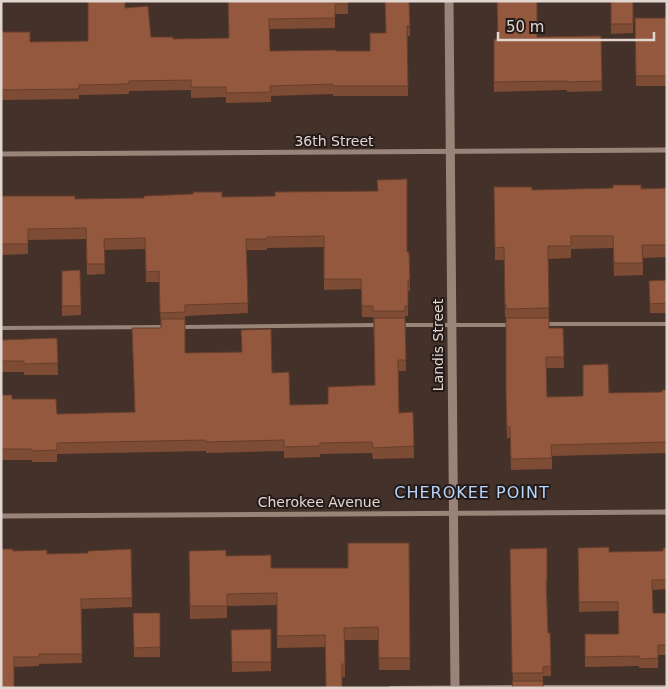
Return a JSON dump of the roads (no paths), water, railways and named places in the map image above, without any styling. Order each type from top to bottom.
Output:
[{"type":"street","name":"Landis Street","points":[[449,1],[455,687]]},
{"type":"street","name":"36th Street","points":[[1,154],[667,150]]},
{"type":"street","name":"Cherokee Avenue","points":[[1,516],[667,512]]},
{"type":"lane","points":[[540,324],[667,324]]},
{"type":"lane","points":[[177,327],[383,325]]},
{"type":"lane","points":[[393,325],[520,325]]},
{"type":"lane","points":[[1,328],[168,327]]},
{"type":"lane","points":[[390,688],[523,687]]},
{"type":"lane","points":[[533,687],[667,687]]},
{"type":"district","name":"CHEROKEE POINT","points":[[472,492]]}]
